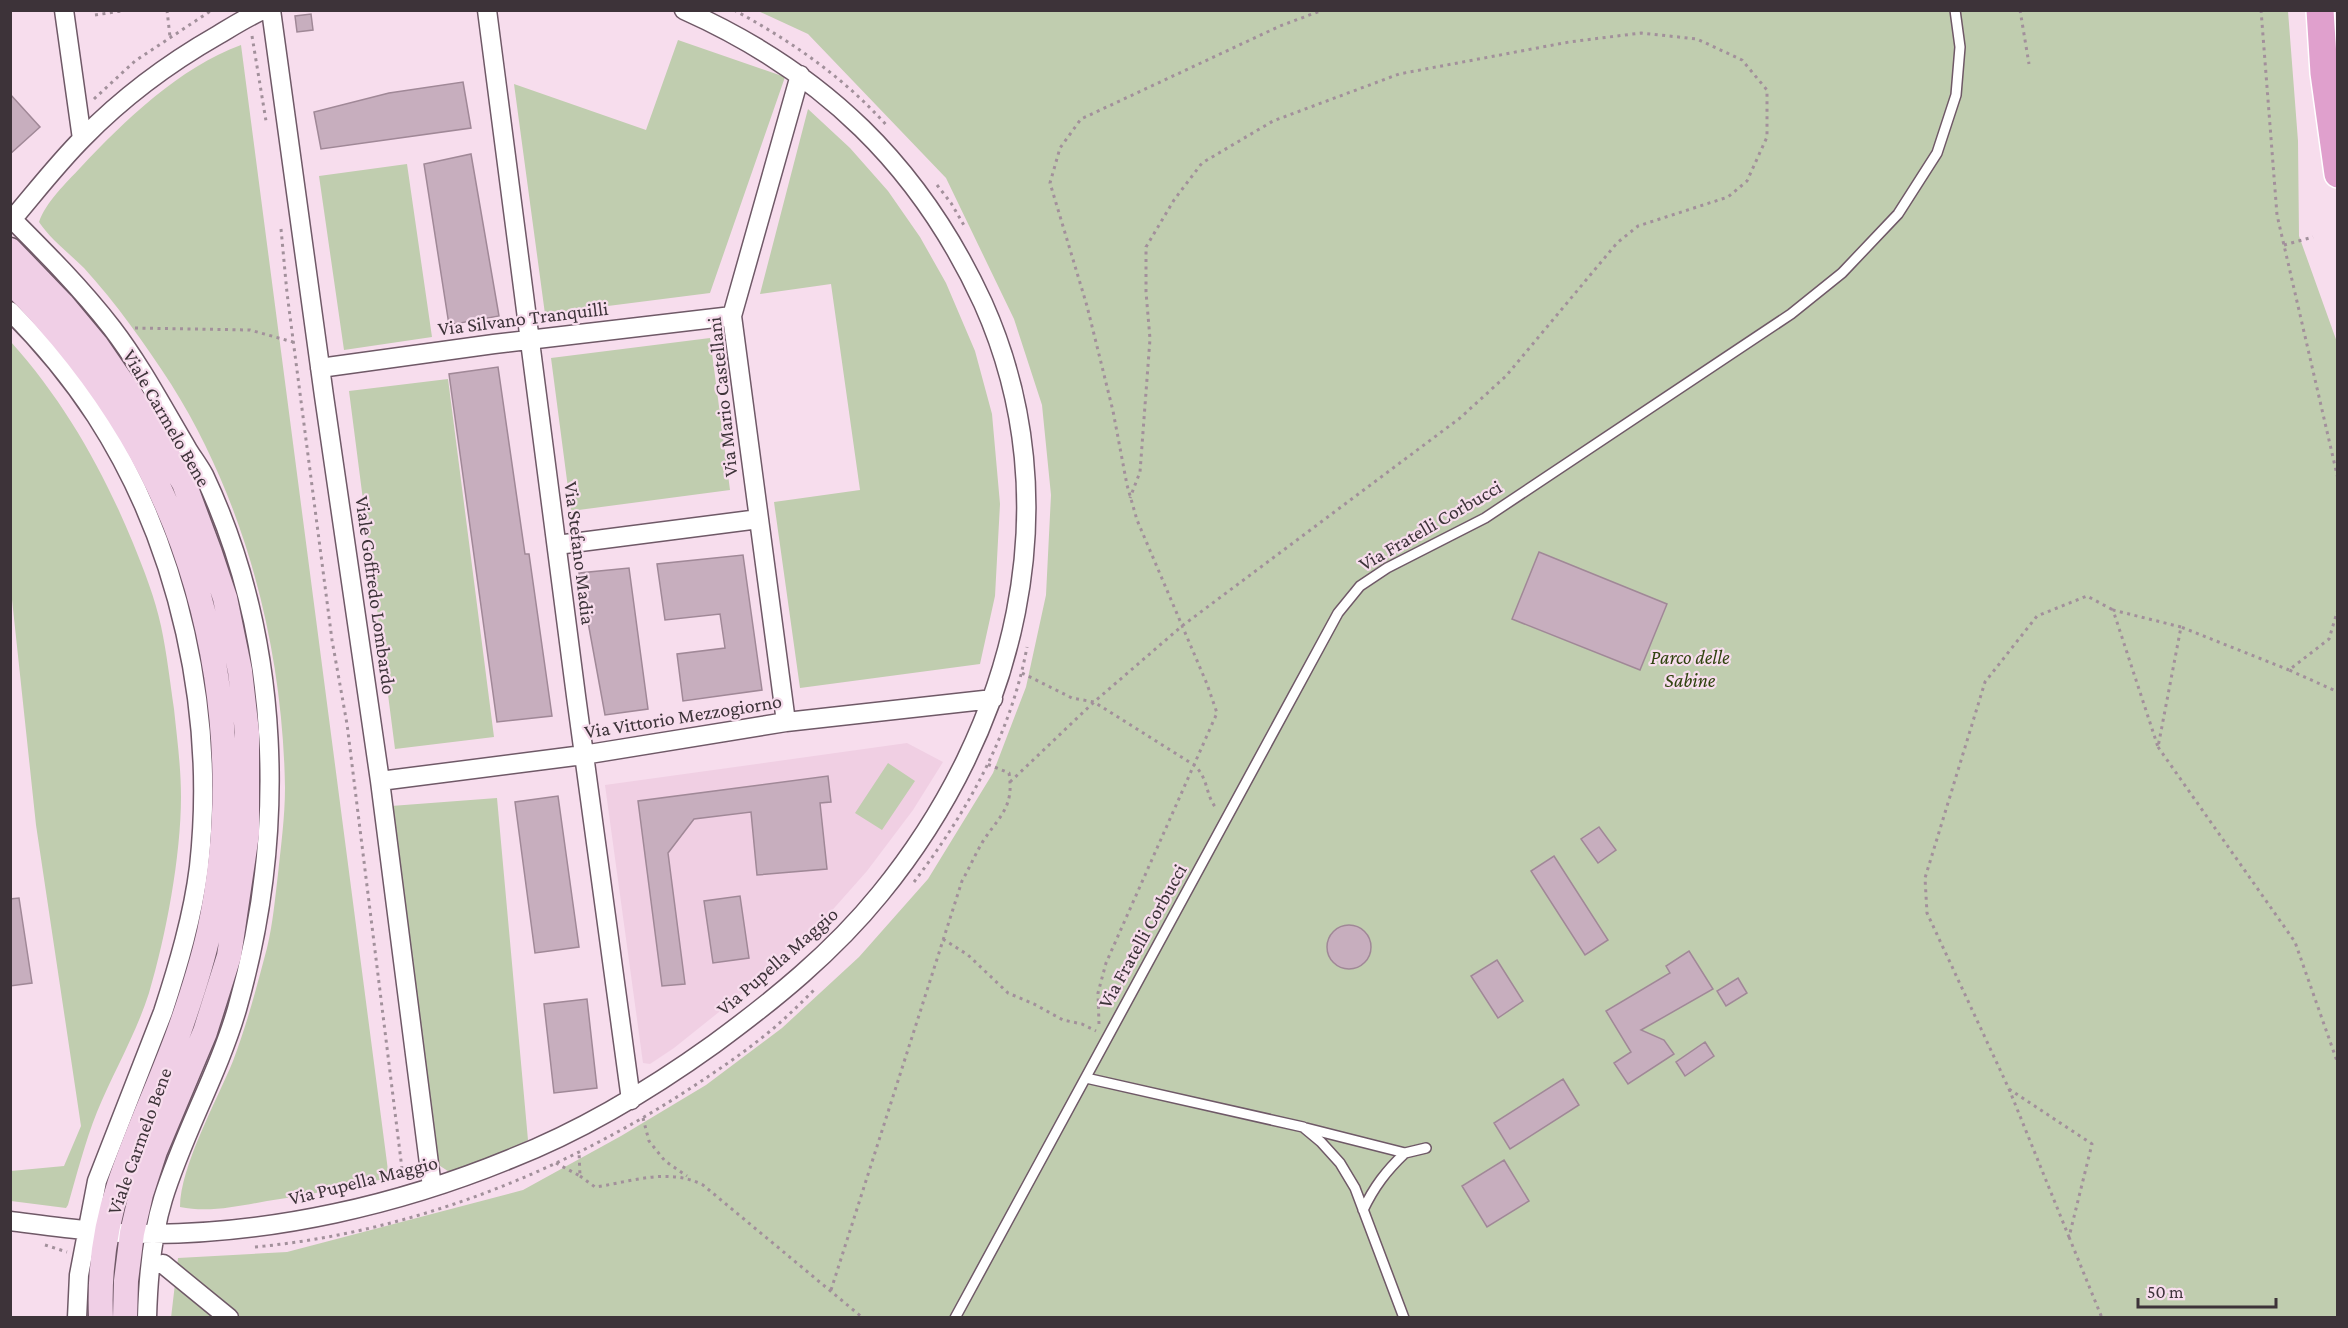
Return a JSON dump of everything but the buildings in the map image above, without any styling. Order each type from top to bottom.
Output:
[{"type":"main road","points":[[2320,10],[2324,73],[2337,174]]},
{"type":"street","points":[[64,10],[82,139]]},
{"type":"street","name":"Viale Goffredo Lombardo","points":[[272,10],[320,368],[380,781],[432,1187]]},
{"type":"street","name":"Via Stefano Madia","points":[[486,10],[583,755],[631,1100]]},
{"type":"street","name":"Via Pupella Maggio","points":[[10,1221],[143,1234],[210,1231],[283,1223],[432,1187],[530,1151],[631,1100],[747,1020],[825,954],[878,897],[901,868],[922,837],[968,756],[993,699],[1017,609],[1027,521],[1024,447],[1017,402],[991,323],[957,250],[914,186],[855,121],[800,75],[744,40],[684,10]]},
{"type":"street","points":[[11,219],[82,139],[151,78],[192,50],[256,14]]},
{"type":"street","name":"Via Mario Castellani","points":[[786,722],[732,316],[800,75]]},
{"type":"street","name":"Viale Carmelo Bene","points":[[11,219],[65,273],[113,329],[168,413],[202,472],[242,578],[254,628],[267,713],[270,792],[266,871],[251,954],[237,1010],[219,1059],[167,1190],[143,1234],[126,1281],[125,1317]]},
{"type":"street","name":"Viale Carmelo Bene","points":[[10,250],[62,304],[97,346],[149,446],[166,503],[198,589],[216,668],[223,735],[222,844],[210,929],[199,970],[169,1059],[118,1187],[96,1231],[79,1275],[77,1317]]},
{"type":"street","name":"Viale Carmelo Bene","points":[[10,281],[56,331],[149,446],[184,483],[210,553],[230,620],[242,691],[247,732],[247,834],[235,923],[224,972],[205,1032],[155,1151],[143,1234],[147,1317]]},
{"type":"street","name":"Viale Carmelo Bene","points":[[10,311],[41,344],[76,388],[112,444],[140,500],[168,573],[181,616],[199,725],[202,796],[199,869],[172,985],[97,1181],[96,1231],[102,1268],[101,1317]]},
{"type":"street","name":"Via Silvano Tranquilli","points":[[320,368],[529,339],[732,316]]},
{"type":"street","points":[[112,444],[149,446],[168,413]]},
{"type":"street","points":[[557,545],[759,519]]},
{"type":"street","name":"Via Vittorio Mezzogiorno","points":[[380,781],[583,755],[786,722],[993,699]]},
{"type":"street","points":[[172,985],[199,970]]},
{"type":"street","points":[[224,972],[237,1010]]},
{"type":"street","points":[[164,1264],[229,1317]]},
{"type":"lane","name":"Via Fratelli Corbucci","points":[[955,1317],[1338,613],[1360,586],[1387,568],[1485,518],[1791,314],[1842,273],[1898,214],[1937,153],[1956,95],[1960,47],[1955,10]]},
{"type":"lane","points":[[1086,1078],[1303,1127],[1405,1153],[1426,1148]]},
{"type":"lane","points":[[1303,1127],[1321,1142],[1340,1163],[1355,1188],[1404,1317]]},
{"type":"lane","points":[[1363,1210],[1374,1187],[1387,1170],[1405,1153]]},
{"type":"path","points":[[95,15],[128,10]]},
{"type":"path","points":[[167,10],[170,38]]},
{"type":"path","points":[[734,10],[771,31],[825,67],[893,133]]},
{"type":"path","points":[[943,939],[968,955],[1008,993],[1063,1020],[1082,1024],[1100,1033],[1098,993],[1106,963],[1217,713],[1130,498],[1113,411],[1090,316],[1050,183],[1060,148],[1081,119],[1280,26],[1323,10]]},
{"type":"path","points":[[2020,10],[2029,64]]},
{"type":"path","points":[[2261,10],[2277,215],[2337,479]]},
{"type":"path","points":[[256,14],[268,131]]},
{"type":"path","points":[[1010,782],[1094,702],[1182,626],[1460,418],[1506,376],[1617,243],[1638,226],[1728,197],[1747,181],[1767,137],[1767,90],[1742,60],[1697,39],[1641,33],[1569,42],[1400,74],[1273,121],[1202,163],[1174,200],[1146,247],[1146,291],[1150,339],[1140,472],[1130,498]]},
{"type":"path","points":[[937,185],[951,203],[966,230]]},
{"type":"path","points":[[280,223],[293,342],[332,640],[347,724],[403,1176],[385,1200]]},
{"type":"path","points":[[2284,245],[2313,237]]},
{"type":"path","points":[[113,329],[155,326],[250,330],[293,342]]},
{"type":"path","points":[[2102,1317],[2008,1089],[1927,913],[1924,878],[1985,682],[2037,616],[2087,596],[2113,609],[2181,627],[2289,670],[2337,692]]},
{"type":"path","points":[[2113,609],[2158,747],[2295,942],[2337,1064]]},
{"type":"path","points":[[2289,670],[2329,639],[2337,609]]},
{"type":"path","points":[[2158,747],[2181,627]]},
{"type":"path","points":[[911,885],[939,848],[1002,735],[1022,673],[1027,647]]},
{"type":"path","points":[[1022,673],[1072,698],[1094,702],[1194,765],[1203,772],[1213,804],[1227,818]]},
{"type":"path","points":[[831,1290],[962,881],[985,838],[1008,805],[1009,773],[968,756]]},
{"type":"path","points":[[252,1247],[285,1244],[368,1229],[466,1200],[556,1163],[643,1118],[725,1066],[770,1031],[818,986]]},
{"type":"path","points":[[2008,1089],[2092,1144],[2069,1237]]},
{"type":"path","points":[[643,1118],[649,1141],[665,1161],[703,1185],[862,1317]]},
{"type":"path","points":[[579,1151],[580,1176]]},
{"type":"path","points":[[556,1163],[595,1187],[655,1176],[688,1177]]},
{"type":"path","points":[[38,1243],[62,1250]]},
{"type":"shaded area","points":[[907,743],[943,762],[913,810],[867,871],[820,924],[754,984],[674,1048],[650,1064],[643,1063],[605,785]]},
{"type":"green space","name":"Parco delle Sabine","points":[[758,11],[2288,11],[2298,141],[2299,236],[2338,345],[2337,1317],[171,1318],[178,1258],[287,1252],[523,1190],[621,1136],[706,1085],[782,1028],[859,957],[928,879],[993,773],[1026,687],[1046,595],[1051,495],[1042,405],[1014,319],[946,178],[808,34]]},
{"type":"green space","points":[[678,40],[785,77],[710,293],[545,314],[514,84],[646,130]]},
{"type":"green space","points":[[241,45],[389,1178],[246,1205],[191,1209],[180,1207],[186,1173],[243,1033],[256,991],[272,920],[285,799],[283,736],[277,683],[268,630],[240,527],[197,430],[171,384],[119,310],[96,281],[39,222],[46,207],[63,186],[134,114],[196,67]]},
{"type":"green space","points":[[808,109],[850,148],[888,191],[920,237],[946,283],[975,351],[992,414],[1000,504],[995,596],[980,664],[800,688],[774,502],[860,490],[831,284],[760,294]]},
{"type":"green space","points":[[407,164],[432,337],[344,350],[319,176]]},
{"type":"green space","points":[[710,338],[730,490],[571,511],[551,358]]},
{"type":"green space","points":[[11,342],[48,388],[81,437],[109,489],[141,563],[156,605],[163,636],[174,709],[180,775],[180,820],[175,870],[167,921],[155,971],[138,1023],[93,1123],[66,1208],[11,1201],[11,1171],[64,1166],[81,1126],[36,825],[11,590]]},
{"type":"green space","points":[[448,379],[494,737],[395,749],[349,391]]},
{"type":"green space","points":[[888,763],[915,781],[882,830],[855,813]]},
{"type":"green space","points":[[497,798],[528,1140],[506,1152],[451,1173],[437,1164],[391,806]]}]
